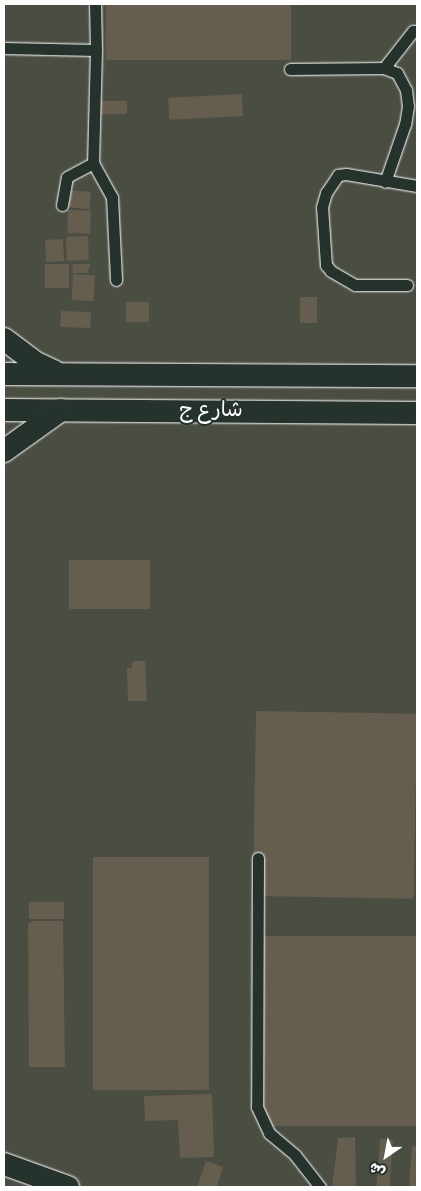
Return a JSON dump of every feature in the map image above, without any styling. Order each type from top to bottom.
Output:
[{"type":"street","points":[[4,339],[34,362],[60,374]]},
{"type":"street","name":"شارع ج","points":[[4,374],[417,376]]},
{"type":"street","name":"شارع ج","points":[[4,410],[417,413]]},
{"type":"street","points":[[4,451],[61,410]]},
{"type":"street","points":[[5,1163],[68,1187]]},
{"type":"lane","points":[[95,4],[96,50],[93,163],[112,197],[116,280]]},
{"type":"lane","points":[[384,68],[412,31],[417,31]]},
{"type":"lane","points":[[4,48],[96,50]]},
{"type":"lane","points":[[290,69],[384,68],[397,73],[406,90],[408,106],[405,124],[385,182]]},
{"type":"lane","points":[[405,124],[417,126]]},
{"type":"lane","points":[[62,205],[67,176],[93,163]]},
{"type":"lane","points":[[406,285],[355,285],[341,279],[326,265],[322,207],[326,193],[338,175],[346,174],[417,186]]},
{"type":"lane","points":[[258,858],[257,1107],[269,1132],[296,1155],[320,1187]]},
{"type":"shaded area","points":[[4,4],[417,4],[417,1187],[4,1187]]},
{"type":"building","points":[[106,4],[291,4],[291,60],[106,60]]},
{"type":"building","points":[[242,94],[243,116],[169,120],[168,98]]},
{"type":"building","points":[[96,101],[127,101],[127,114],[96,114]]},
{"type":"building","points":[[68,190],[91,192],[89,209],[67,207]]},
{"type":"building","points":[[68,210],[91,211],[90,234],[67,233]]},
{"type":"building","points":[[88,236],[89,260],[67,261],[66,237]]},
{"type":"building","points":[[63,239],[64,261],[46,262],[45,240]]},
{"type":"building","points":[[45,264],[69,264],[69,288],[45,288]]},
{"type":"building","points":[[73,264],[91,264],[87,273],[72,273]]},
{"type":"building","points":[[73,274],[95,275],[94,301],[72,300]]},
{"type":"building","points":[[300,297],[317,297],[317,323],[300,323]]},
{"type":"building","points":[[126,302],[149,302],[149,322],[126,322]]},
{"type":"building","points":[[61,311],[91,312],[90,328],[60,327]]},
{"type":"building","points":[[69,560],[150,560],[150,609],[69,609]]},
{"type":"building","points":[[133,661],[145,661],[147,701],[128,701],[127,668],[131,668]]},
{"type":"building","points":[[256,711],[417,714],[414,899],[253,896]]},
{"type":"building","points":[[93,857],[209,857],[209,1090],[93,1090]]},
{"type":"building","points":[[29,902],[64,902],[64,919],[29,919]]},
{"type":"building","points":[[33,921],[63,921],[65,1067],[29,1067],[28,924]]},
{"type":"building","points":[[264,936],[417,936],[417,1126],[264,1126]]},
{"type":"building","points":[[212,1094],[214,1157],[180,1158],[178,1120],[145,1121],[144,1096]]},
{"type":"building","points":[[355,1137],[356,1187],[332,1187],[338,1138]]},
{"type":"building","points":[[380,1139],[393,1140],[390,1187],[377,1187]]},
{"type":"building","points":[[412,1146],[417,1146],[417,1187],[409,1187]]},
{"type":"building","points":[[206,1161],[223,1167],[217,1187],[197,1187]]}]
